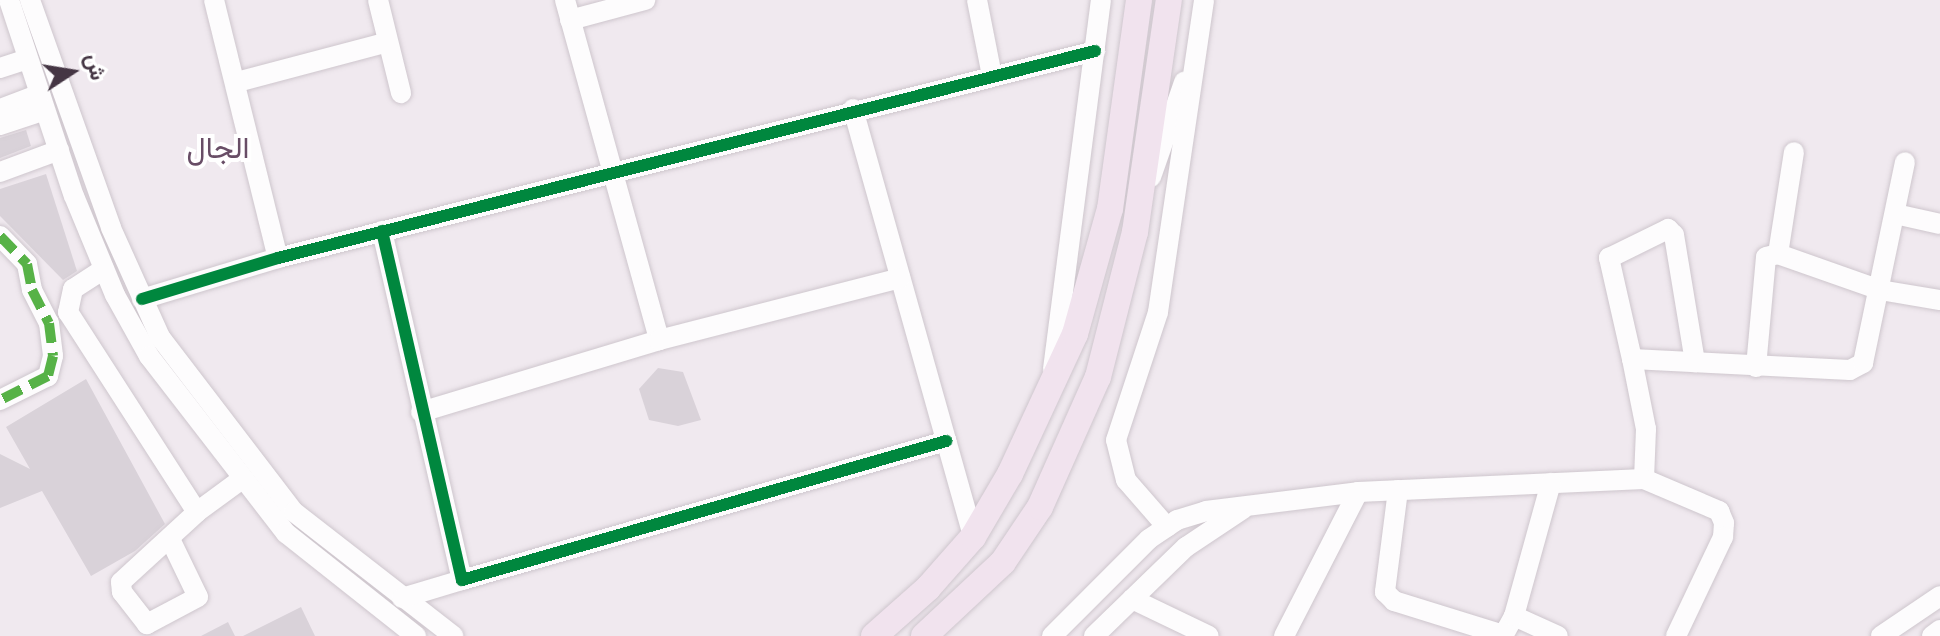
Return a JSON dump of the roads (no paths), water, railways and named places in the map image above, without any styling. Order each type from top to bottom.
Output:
[{"type":"main road","points":[[874,636],[928,588],[973,537],[1049,394],[1095,275],[1110,209],[1139,0]]},
{"type":"main road","points":[[924,636],[1003,562],[1040,507],[1098,377],[1118,313],[1137,219],[1169,0]]},
{"type":"street","points":[[214,0],[237,82],[278,258]]},
{"type":"street","points":[[378,0],[401,93]]},
{"type":"street","points":[[645,0],[568,10],[659,340]]},
{"type":"street","points":[[977,0],[992,76]]},
{"type":"street","points":[[1049,394],[1101,0]]},
{"type":"street","points":[[1167,527],[1126,480],[1116,440],[1158,312],[1204,0]]},
{"type":"street","points":[[12,4],[42,102],[104,269],[149,356],[286,533],[416,636]]},
{"type":"street","points":[[12,4],[160,337],[294,512],[453,636]]},
{"type":"street","points":[[1137,219],[1199,40]]},
{"type":"street","points":[[237,82],[388,42]]},
{"type":"street","points":[[142,299],[278,258],[612,171],[1095,51]]},
{"type":"street","points":[[0,54],[26,52]]},
{"type":"street","points":[[0,68],[26,52]]},
{"type":"street","points":[[0,109],[42,102]]},
{"type":"street","points":[[0,125],[42,102]]},
{"type":"street","points":[[853,109],[973,537]]},
{"type":"street","points":[[0,172],[59,150]]},
{"type":"street","points":[[1778,254],[1794,152]]},
{"type":"street","points":[[1632,359],[1850,370],[1863,363],[1905,162]]},
{"type":"street","points":[[1895,214],[1940,224]]},
{"type":"street","points":[[1644,479],[1646,429],[1609,258],[1668,229],[1674,235],[1695,362]]},
{"type":"street","points":[[382,231],[421,412],[462,580]]},
{"type":"street","points":[[0,236],[27,264],[32,290],[49,323],[53,356],[48,376],[0,400]]},
{"type":"street","points":[[1756,367],[1762,268],[1766,257],[1778,254],[1880,290],[1940,300]]},
{"type":"street","points":[[104,269],[73,289],[68,312],[197,512]]},
{"type":"street","points":[[421,412],[659,340],[900,278]]},
{"type":"street","points":[[402,598],[946,441]]},
{"type":"street","points":[[170,539],[197,512],[242,479]]},
{"type":"street","points":[[1052,636],[1167,527],[1206,511],[1243,509],[1358,492],[1644,479],[1719,511],[1724,523],[1723,537],[1676,636]]},
{"type":"street","points":[[1398,490],[1385,592],[1394,601],[1503,636],[1514,616],[1551,483]]},
{"type":"street","points":[[1284,636],[1358,492]]},
{"type":"street","points":[[1094,636],[1186,547],[1243,509]]},
{"type":"street","points":[[1881,636],[1940,596]]},
{"type":"street","points":[[1132,599],[1209,636]]},
{"type":"street","points":[[1514,616],[1558,636]]},
{"type":"street","points":[[1932,636],[1940,630]]},
{"type":"district","name":"الجال","points":[[218,148]]}]
